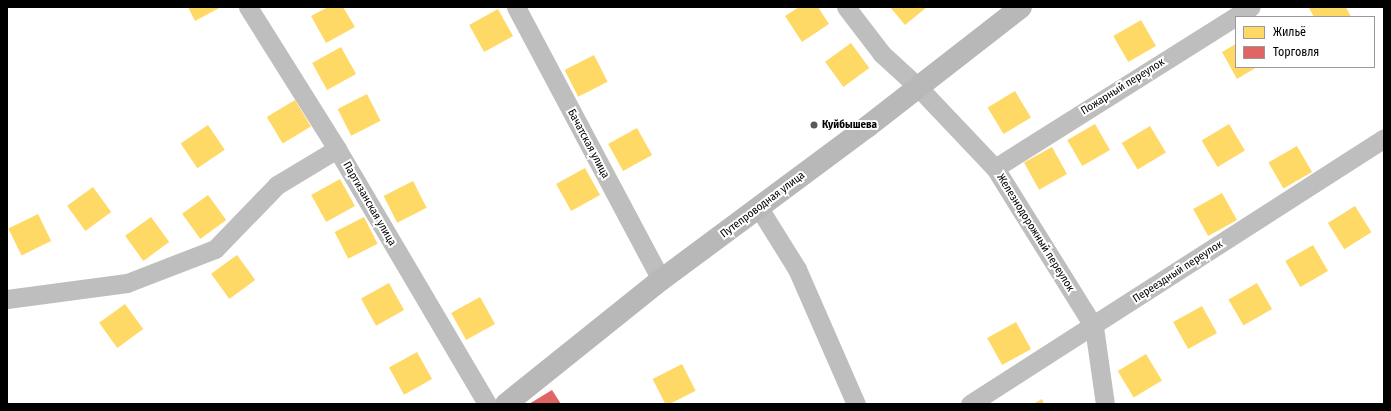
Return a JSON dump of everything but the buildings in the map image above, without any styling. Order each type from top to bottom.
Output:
[{"type":"main road","name":"Путепроводная улица","points":[[502,404],[661,280],[760,208],[1021,7]]},
{"type":"street","name":"Партизанская улица","points":[[248,7],[337,149],[502,404]]},
{"type":"street","name":"Бачатская улица","points":[[516,7],[661,280]]},
{"type":"street","name":"Железнодорожный переулок","points":[[846,7],[882,54],[918,86],[995,168],[1094,327],[1106,404]]},
{"type":"street","name":"Пожарный переулок","points":[[1237,16],[1251,7]]},
{"type":"street","name":"Пожарный переулок","points":[[995,168],[1235,17]]},
{"type":"street","name":"Переездный переулок","points":[[970,404],[1094,327],[1384,138]]},
{"type":"street","points":[[7,299],[127,284],[214,249],[276,185],[337,149]]},
{"type":"street","points":[[760,208],[797,269],[856,404]]},
{"type":"place","name":"Куйбышева","points":[[814,125]]}]
